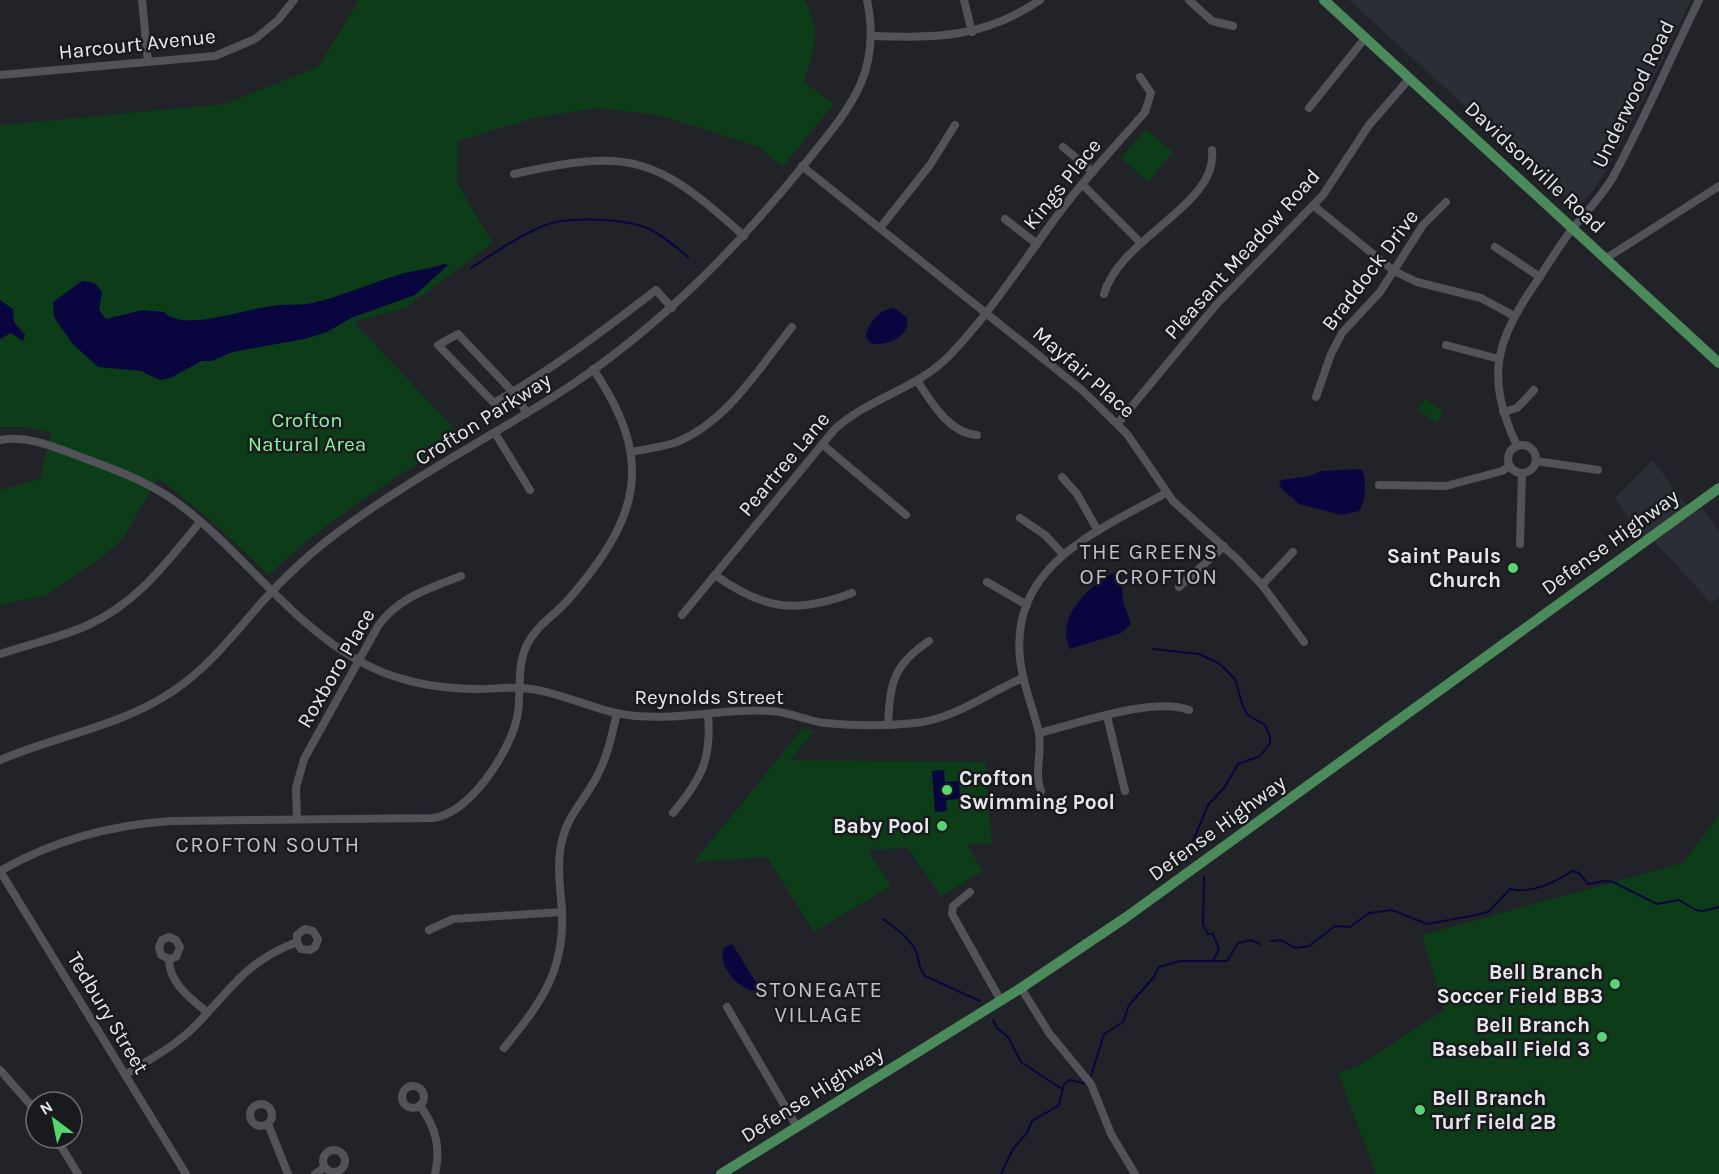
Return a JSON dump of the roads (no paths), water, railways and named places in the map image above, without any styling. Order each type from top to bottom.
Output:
[{"type":"main road","name":"Davidsonville Road","points":[[1324,0],[1719,363]]},
{"type":"main road","name":"Defense Highway","points":[[721,1174],[1021,988],[1143,906],[1719,488]]},
{"type":"street","points":[[142,0],[148,63]]},
{"type":"street","name":"Harcourt Avenue","points":[[0,75],[198,59],[230,52],[267,30],[294,0]]},
{"type":"street","name":"Crofton Parkway","points":[[0,760],[35,746],[125,718],[174,690],[211,661],[273,590],[338,532],[593,369],[672,308],[744,236],[855,99],[866,71],[873,36],[867,0]]},
{"type":"street","points":[[964,0],[972,32]]},
{"type":"street","points":[[873,36],[932,38],[972,32],[1008,19],[1040,0]]},
{"type":"street","points":[[1189,0],[1212,21],[1233,26]]},
{"type":"street","name":"Underwood Road","points":[[1517,446],[1503,412],[1498,381],[1499,359],[1504,336],[1514,316],[1572,229],[1612,177],[1699,0]]},
{"type":"street","points":[[1309,108],[1366,38]]},
{"type":"street","name":"Kings Place","points":[[985,313],[1093,172],[1149,105],[1151,93],[1140,77]]},
{"type":"street","name":"Pleasant Meadow Road","points":[[1118,423],[1216,305],[1314,206],[1333,183],[1380,110],[1410,78]]},
{"type":"street","points":[[880,228],[930,165],[955,125]]},
{"type":"street","points":[[1063,147],[1093,172]]},
{"type":"street","points":[[1104,294],[1111,275],[1140,242],[1194,197],[1210,172],[1213,160],[1212,150]]},
{"type":"street","points":[[514,174],[590,160],[639,165],[658,171],[693,191],[744,236]]},
{"type":"street","name":"Mayfair Place","points":[[802,166],[1118,423],[1166,493],[1224,546],[1262,585],[1304,642]]},
{"type":"street","points":[[1083,185],[1140,242]]},
{"type":"street","points":[[1605,259],[1719,186]]},
{"type":"street","name":"Braddock Drive","points":[[1316,397],[1331,354],[1342,333],[1380,292],[1416,234],[1446,202]]},
{"type":"street","points":[[1314,206],[1394,271],[1417,282],[1481,298],[1514,316]]},
{"type":"street","points":[[1005,219],[1037,244]]},
{"type":"street","points":[[1495,247],[1540,277]]},
{"type":"street","points":[[527,413],[513,392],[458,334],[438,345],[494,404],[513,392],[567,357],[656,290],[672,308]]},
{"type":"street","name":"Peartree Lane","points":[[682,615],[822,444],[854,413],[918,382],[949,356],[985,313]]},
{"type":"street","points":[[631,452],[678,441],[720,414],[792,327]]},
{"type":"street","points":[[1446,345],[1499,359]]},
{"type":"street","points":[[0,871],[53,844],[129,825],[171,821],[433,818],[451,814],[460,807],[493,768],[508,745],[517,717],[522,663],[529,640],[597,565],[620,530],[630,492],[631,452],[621,415],[593,369]]},
{"type":"street","points":[[918,382],[935,407],[952,425],[968,434],[977,435]]},
{"type":"street","points":[[1503,412],[1516,408],[1534,390]]},
{"type":"street","points":[[495,433],[530,490]]},
{"type":"street","name":"Reynolds Street","points":[[0,440],[19,438],[39,442],[129,476],[168,496],[200,522],[318,632],[359,661],[396,677],[439,687],[520,687],[541,690],[617,713],[648,717],[772,711],[826,723],[888,725],[916,723],[948,715],[1023,678]]},
{"type":"street","points":[[822,444],[906,515]]},
{"type":"street","points":[[1517,446],[1530,447],[1536,461],[1532,469],[1522,473],[1510,466],[1508,456],[1517,446]]},
{"type":"street","points":[[1536,461],[1598,470]]},
{"type":"street","points":[[1379,485],[1446,486],[1502,471],[1510,466]]},
{"type":"street","points":[[1520,544],[1522,473]]},
{"type":"street","points":[[1062,477],[1077,494],[1098,531]]},
{"type":"street","points":[[1041,791],[1037,776],[1040,758],[1039,733],[1023,678],[1020,638],[1027,605],[1041,578],[1063,554],[1098,531],[1166,493]]},
{"type":"street","points":[[1020,518],[1045,535],[1063,554]]},
{"type":"street","points":[[0,654],[69,633],[111,614],[148,585],[200,522]]},
{"type":"street","points":[[1179,587],[1224,546]]},
{"type":"street","points":[[1262,585],[1293,552]]},
{"type":"street","points":[[715,575],[740,593],[784,607],[815,606],[852,593]]},
{"type":"street","name":"Roxboro Place","points":[[297,819],[296,788],[300,768],[378,626],[393,608],[413,596],[461,576]]},
{"type":"street","points":[[987,582],[1027,605]]},
{"type":"street","points":[[888,725],[890,687],[896,672],[908,656],[929,641]]},
{"type":"street","points":[[1039,733],[1168,704],[1189,710]]},
{"type":"street","points":[[504,1048],[534,1011],[549,986],[559,959],[562,912],[559,861],[562,839],[573,811],[598,774],[617,713]]},
{"type":"street","points":[[673,813],[695,787],[706,761],[710,742],[708,714]]},
{"type":"street","points":[[1107,716],[1125,791]]},
{"type":"street","name":"Tedbury Street","points":[[0,871],[186,1174]]},
{"type":"street","points":[[970,892],[953,906],[952,914],[1000,1001]]},
{"type":"street","points":[[429,930],[453,919],[562,912]]},
{"type":"street","points":[[125,1074],[175,1043],[248,969],[267,955],[297,942]]},
{"type":"street","points":[[169,959],[175,980],[207,1012]]},
{"type":"street","points":[[1021,988],[1049,1033],[1091,1084],[1111,1134],[1136,1174]]},
{"type":"street","points":[[727,1007],[797,1127]]},
{"type":"street","points":[[0,1070],[24,1097]]},
{"type":"street","points":[[420,1106],[436,1136],[438,1162],[435,1174]]},
{"type":"street","points":[[268,1124],[288,1174]]},
{"type":"street","points":[[63,1150],[78,1174]]},
{"type":"street","points":[[315,1174],[325,1167]]},
{"type":"waterway","points":[[471,268],[515,240],[543,226],[581,220],[613,221],[641,226],[661,236],[688,257]]},
{"type":"waterway","points":[[1153,649],[1199,654],[1220,664],[1235,679],[1243,707],[1248,715],[1265,725],[1270,736],[1270,743],[1260,756],[1238,764],[1224,788],[1208,805],[1190,848],[1191,854]]},
{"type":"waterway","points":[[1271,941],[1281,940],[1295,948],[1309,946],[1335,926],[1350,927],[1369,913],[1392,910],[1427,924],[1471,916],[1488,912],[1510,889],[1535,889],[1558,880],[1572,871],[1579,873],[1588,884],[1613,882],[1657,904],[1679,900],[1696,910],[1703,911],[1719,907]]},
{"type":"waterway","points":[[1204,877],[1203,925],[1208,934],[1213,934],[1219,949],[1213,961]]},
{"type":"waterway","points":[[883,919],[911,943],[925,976],[980,1001]]},
{"type":"waterway","points":[[1001,1174],[1013,1149],[1027,1133],[1032,1121],[1059,1105],[1064,1084],[1070,1080],[1084,1083],[1091,1076],[1104,1034],[1123,1022],[1129,1005],[1154,977],[1159,967],[1180,961],[1227,961],[1238,943],[1251,940],[1260,944]]},
{"type":"waterway","points":[[993,1020],[997,1028],[1008,1037],[1021,1062],[1062,1089]]},
{"type":"place","name":"Saint Pauls Church","points":[[1513,568]]},
{"type":"place","name":"Crofton Swimming Pool","points":[[947,790]]},
{"type":"place","name":"Baby Pool","points":[[942,826]]},
{"type":"place","name":"Bell Branch Soccer Field BB3","points":[[1615,984]]},
{"type":"place","name":"Bell Branch Baseball Field 3","points":[[1602,1037]]},
{"type":"place","name":"Bell Branch Turf Field 2B","points":[[1420,1110]]},
{"type":"district","name":"THE GREENS OF CROFTON","points":[[1149,564]]},
{"type":"district","name":"CROFTON SOUTH","points":[[268,844]]},
{"type":"district","name":"STONEGATE VILLAGE","points":[[819,1002]]},
{"type":"park label","name":"Crofton Natural Area","points":[[307,432]]}]
